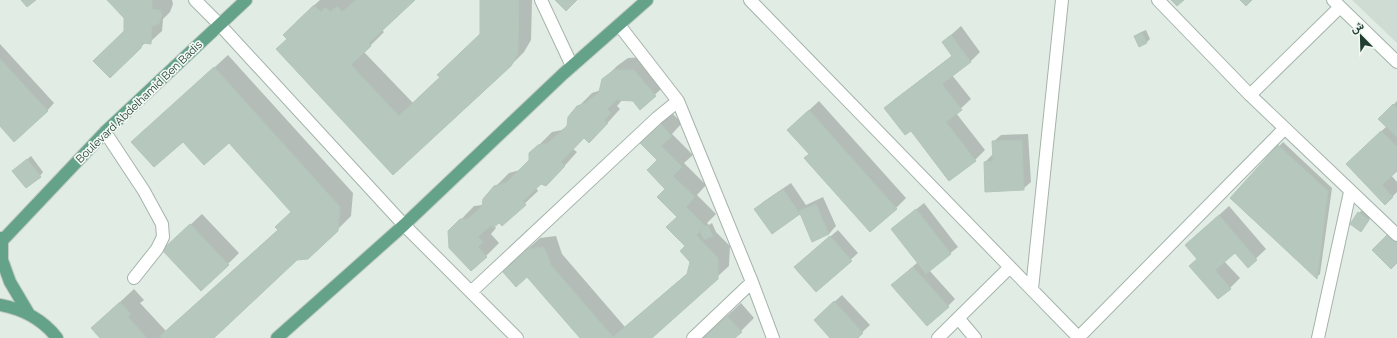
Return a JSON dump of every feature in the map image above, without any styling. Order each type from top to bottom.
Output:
[{"type":"main road","name":"Boulevard Abdelhamid Ben Badis","points":[[1,241],[104,132],[246,0]]},
{"type":"main road","points":[[278,338],[404,225],[572,66],[647,0]]},
{"type":"main road","points":[[1,241],[2,260],[10,282],[29,314]]},
{"type":"main road","points":[[0,305],[29,314],[43,324],[57,338]]},
{"type":"street","points":[[195,0],[220,25],[404,225],[516,338]]},
{"type":"street","points":[[541,0],[572,66]]},
{"type":"street","points":[[750,0],[1078,338],[1284,128]]},
{"type":"street","points":[[1032,289],[1062,0]]},
{"type":"street","points":[[1158,0],[1250,95],[1350,192],[1397,235]]},
{"type":"street","points":[[1250,95],[1336,4],[1397,62]]},
{"type":"street","points":[[619,25],[678,101],[752,282],[773,338]]},
{"type":"street","points":[[471,292],[645,129],[678,101]]},
{"type":"street","points":[[104,132],[144,191],[162,224],[163,237],[157,249],[134,278]]},
{"type":"street","points":[[1318,338],[1350,192]]},
{"type":"street","points":[[938,338],[959,319],[1010,267]]},
{"type":"street","points":[[693,338],[752,282]]},
{"type":"street","points":[[959,319],[975,338]]},
{"type":"shaded area","points":[[1352,0],[1397,0],[1397,43]]},
{"type":"building","points":[[21,0],[36,0],[27,7]]},
{"type":"building","points":[[107,0],[152,0],[152,9],[160,10],[162,16],[159,24],[152,26],[151,44],[142,43],[141,48],[110,78],[93,61],[124,31],[124,18]]},
{"type":"building","points":[[356,0],[415,0],[369,43],[371,46],[351,65],[399,116],[440,77],[437,75],[480,34],[480,0],[519,0],[518,54],[511,66],[393,175],[276,49],[287,39],[283,35],[314,5],[321,12],[325,7],[330,12],[337,6],[342,12]]},
{"type":"building","points":[[555,0],[577,0],[566,11]]},
{"type":"building","points":[[1171,0],[1184,0],[1177,6]]},
{"type":"building","points":[[1240,0],[1252,0],[1246,6]]},
{"type":"building","points":[[1142,33],[1147,43],[1139,47],[1134,36]]},
{"type":"building","points":[[951,35],[971,62],[942,84],[962,110],[946,122],[976,161],[949,181],[911,131],[905,135],[884,108],[952,56],[942,42]]},
{"type":"building","points":[[0,59],[48,111],[14,142],[0,126]]},
{"type":"building","points":[[214,67],[340,207],[338,231],[308,259],[297,260],[214,338],[162,338],[160,336],[278,230],[275,227],[291,212],[229,143],[204,165],[183,142],[154,167],[131,142]]},
{"type":"building","points":[[614,70],[634,70],[656,96],[640,110],[633,101],[616,100],[607,109],[611,113],[604,120],[608,123],[589,143],[584,138],[561,162],[565,166],[546,186],[541,184],[523,201],[526,205],[502,226],[499,223],[493,228],[491,225],[478,237],[483,242],[478,247],[487,257],[471,271],[449,248],[448,231],[460,219],[468,219],[482,206],[483,199],[494,186],[506,183],[529,160],[529,153],[538,145],[548,143],[567,126],[568,117],[577,106],[586,103],[599,92],[602,79]]},
{"type":"building","points":[[1393,104],[1397,108],[1397,137],[1378,119]]},
{"type":"building","points":[[809,110],[897,209],[870,232],[804,158],[809,154],[787,130]]},
{"type":"building","points":[[657,120],[672,136],[661,146],[682,167],[673,176],[695,197],[686,207],[705,226],[696,235],[718,258],[718,279],[652,338],[580,338],[527,277],[516,287],[502,271],[527,249],[544,247],[551,265],[613,337],[687,274],[690,262],[680,251],[685,246],[666,227],[677,217],[657,197],[665,189],[647,170],[657,160],[637,140]]},
{"type":"building","points":[[1381,131],[1397,147],[1397,171],[1382,185],[1393,197],[1385,205],[1346,164]]},
{"type":"building","points":[[1022,140],[1024,190],[985,192],[984,162],[993,161],[992,141]]},
{"type":"building","points":[[1278,145],[1328,191],[1317,279],[1230,198]]},
{"type":"building","points":[[27,159],[41,177],[26,188],[12,171]]},
{"type":"building","points":[[783,189],[800,214],[772,234],[754,209]]},
{"type":"building","points":[[816,204],[829,234],[812,242],[799,211]]},
{"type":"building","points":[[916,209],[951,254],[926,274],[891,229]]},
{"type":"building","points":[[1358,212],[1369,220],[1361,232],[1350,224]]},
{"type":"building","points":[[1219,215],[1257,260],[1248,268],[1235,253],[1215,270],[1231,289],[1218,299],[1189,266],[1197,259],[1185,245]]},
{"type":"building","points":[[190,224],[229,265],[201,291],[162,250]]},
{"type":"building","points":[[708,225],[713,236],[704,240],[699,229]]},
{"type":"building","points":[[1391,231],[1397,237],[1397,263],[1391,269],[1372,250]]},
{"type":"building","points":[[830,236],[852,261],[816,292],[794,267]]},
{"type":"building","points":[[913,267],[949,307],[927,326],[891,285]]},
{"type":"building","points":[[834,301],[863,333],[858,338],[830,338],[814,320]]},
{"type":"building","points":[[120,302],[131,314],[128,317],[147,338],[100,338],[91,328]]},
{"type":"building","points":[[727,316],[742,332],[735,338],[703,338]]}]
